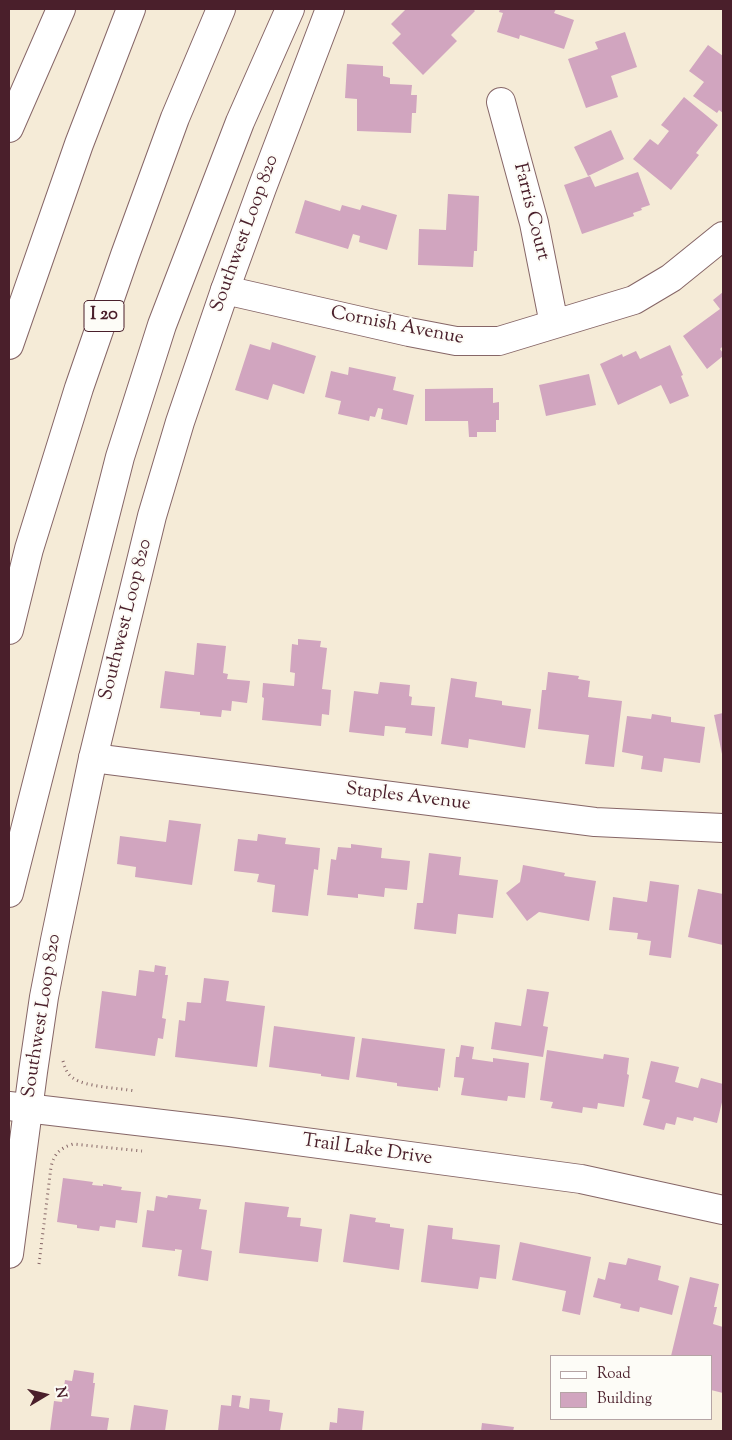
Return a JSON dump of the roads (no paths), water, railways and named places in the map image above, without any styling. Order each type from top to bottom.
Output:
[{"type":"main road","points":[[9,128],[61,9]]},
{"type":"main road","points":[[9,345],[79,144],[131,9]]},
{"type":"main road","name":"I 20","points":[[9,630],[30,549],[82,379],[175,118],[221,9]]},
{"type":"main road","points":[[9,894],[126,438],[162,325],[236,131],[290,9]]},
{"type":"main road","name":"Southwest Loop 820","points":[[9,1254],[18,1107],[93,758],[152,516],[180,422],[225,290],[330,9]]},
{"type":"main road","name":"Farris Court","points":[[501,102],[534,223],[554,324]]},
{"type":"main road","name":"Cornish Avenue","points":[[225,290],[456,341],[499,341],[634,300],[671,278],[723,236]]},
{"type":"main road","name":"Staples Avenue","points":[[93,758],[596,822],[723,828]]},
{"type":"main road","name":"Trail Lake Drive","points":[[18,1107],[230,1132],[581,1180],[723,1210]]}]
